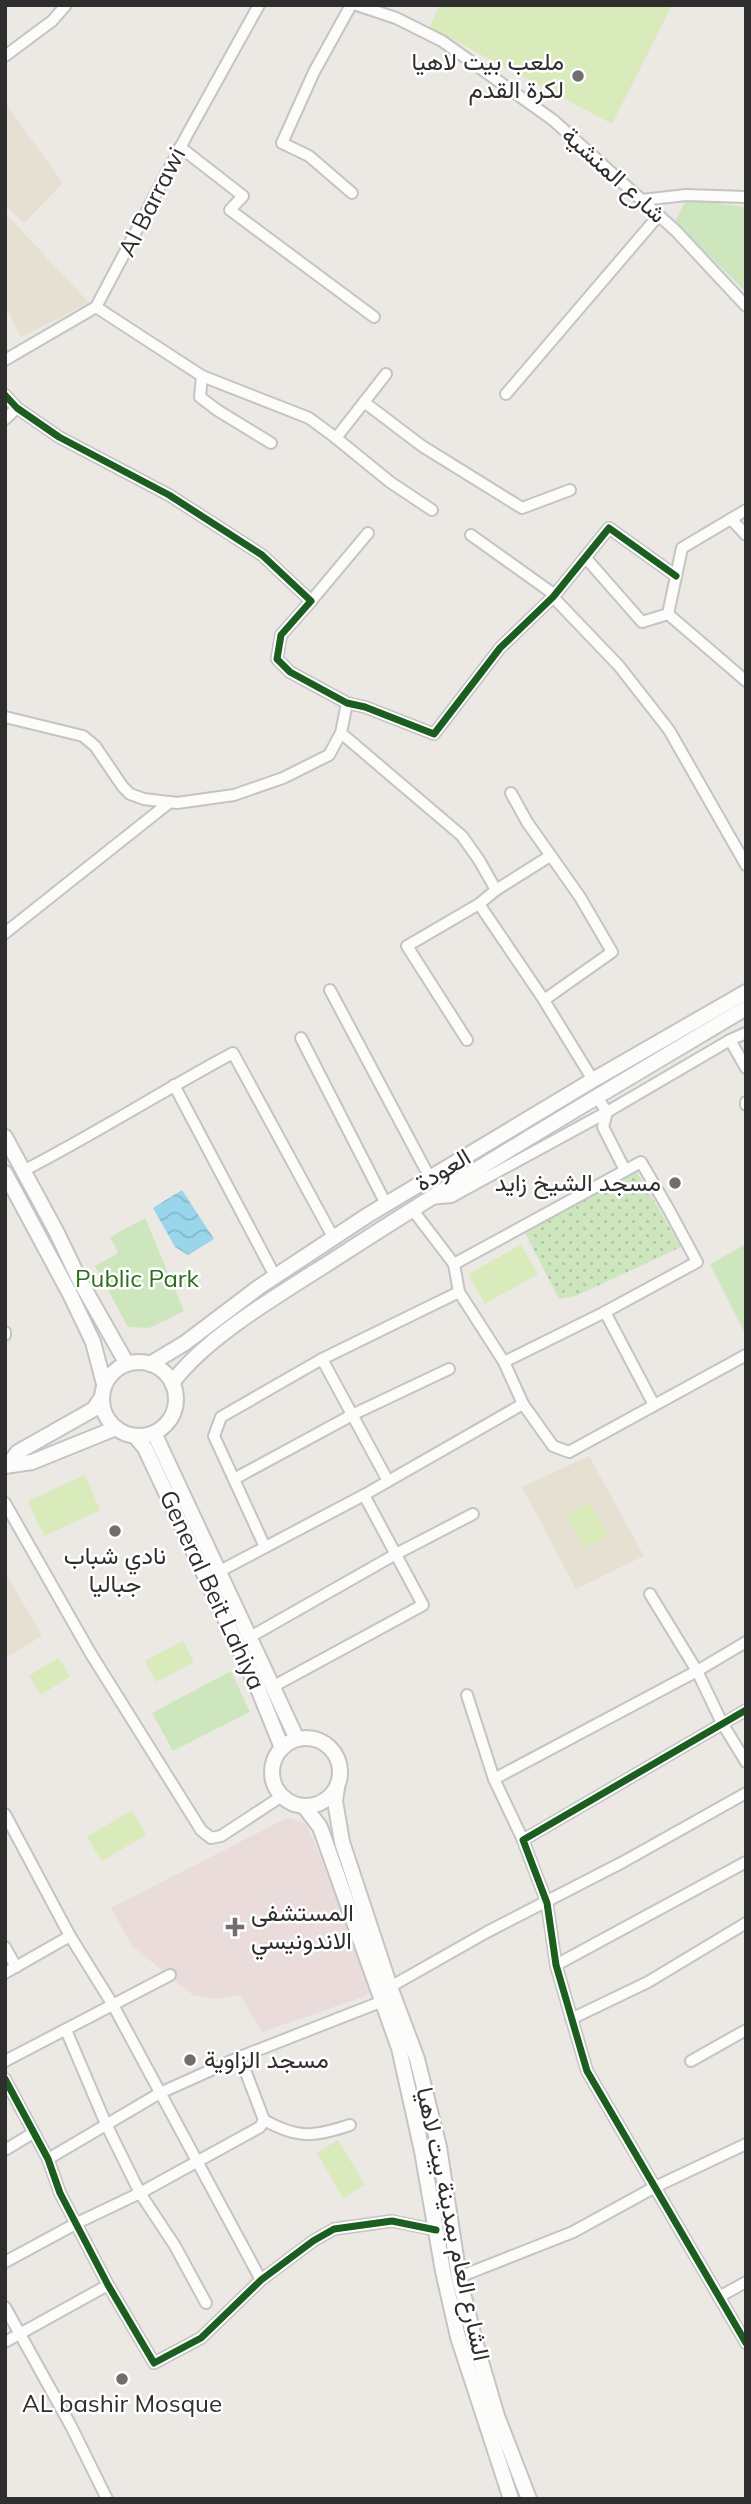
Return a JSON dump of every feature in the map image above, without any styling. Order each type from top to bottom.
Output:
[{"type":"main road","name":"العودة","points":[[150,1364],[185,1343],[333,1237],[593,1080],[746,992]]},
{"type":"main road","name":"العودة","points":[[172,1383],[187,1363],[245,1318],[427,1199],[745,1011]]},
{"type":"main road","points":[[6,1141],[15,1164],[56,1231],[80,1281],[127,1364]]},
{"type":"main road","points":[[5,1173],[93,1342],[103,1391],[106,1416],[116,1428],[135,1436],[154,1433],[168,1422],[174,1412],[176,1400],[172,1383],[161,1369],[138,1362],[127,1364],[111,1374],[103,1391],[94,1409],[19,1452],[7,1465]]},
{"type":"main road","points":[[7,1465],[32,1462],[116,1428]]},
{"type":"main road","name":"General Beit Lahiya","points":[[154,1433],[297,1739]]},
{"type":"main road","name":"General Beit Lahiya","points":[[135,1436],[145,1448],[259,1691],[282,1748]]},
{"type":"main road","points":[[297,1739],[318,1740],[332,1748],[338,1758],[341,1770],[337,1788],[324,1801],[304,1806],[294,1804],[282,1796],[274,1785],[274,1759],[282,1748],[297,1739]]},
{"type":"main road","name":"الشارع العام بمدينة بيت لاهيا","points":[[337,1788],[335,1801],[342,1842],[417,2059],[439,2147],[459,2277],[497,2416],[529,2499]]},
{"type":"main road","points":[[304,1806],[320,1827],[399,2048],[458,2337],[511,2499]]},
{"type":"street","points":[[5,56],[52,21],[66,5]]},
{"type":"street","name":"Al Barrawi","points":[[96,307],[259,5]]},
{"type":"street","points":[[351,5],[314,72],[282,143],[309,156],[352,193]]},
{"type":"street","name":"شارع المنشية","points":[[357,5],[396,18],[442,41],[554,120],[659,215],[746,306]]},
{"type":"street","points":[[180,147],[243,196],[230,210],[374,317]]},
{"type":"street","points":[[642,200],[686,195],[746,198]]},
{"type":"street","points":[[506,394],[659,215]]},
{"type":"street","points":[[5,360],[96,307],[202,376],[309,418],[390,482],[432,510]]},
{"type":"street","points":[[336,438],[386,374]]},
{"type":"street","points":[[202,376],[200,397],[217,411],[271,443]]},
{"type":"street","points":[[5,395],[18,408],[59,437],[169,495],[262,555],[311,601]]},
{"type":"street","points":[[364,402],[422,446],[522,508],[570,491]]},
{"type":"street","points":[[5,419],[18,408]]},
{"type":"street","points":[[668,614],[682,548],[746,510]]},
{"type":"street","points":[[731,519],[746,535]]},
{"type":"street","points":[[368,533],[281,635],[277,659],[290,672],[347,703],[365,707],[434,734],[500,648],[554,596],[608,528],[676,576]]},
{"type":"street","points":[[471,535],[554,596],[619,666],[669,730],[746,865]]},
{"type":"street","points":[[585,557],[642,622],[668,614]]},
{"type":"street","points":[[668,614],[746,681]]},
{"type":"street","points":[[5,717],[83,737],[95,746],[123,788],[130,794],[139,798],[170,802],[234,795],[283,778],[329,755],[341,733],[347,703]]},
{"type":"street","points":[[341,733],[462,836],[496,890]]},
{"type":"street","points":[[511,793],[550,856],[580,897],[612,952],[544,1000]]},
{"type":"street","points":[[5,933],[170,802]]},
{"type":"street","points":[[467,1040],[407,946],[479,904],[550,856]]},
{"type":"street","points":[[479,904],[544,1000],[593,1080]]},
{"type":"street","points":[[330,990],[430,1178]]},
{"type":"street","points":[[427,1199],[451,1197],[746,1033]]},
{"type":"street","points":[[301,1038],[386,1204]]},
{"type":"street","points":[[730,1040],[746,1069]]},
{"type":"street","points":[[15,1164],[85,1139],[233,1053],[333,1237]]},
{"type":"street","points":[[174,1085],[275,1276]]},
{"type":"street","points":[[597,1097],[607,1112],[603,1127],[625,1170]]},
{"type":"street","points":[[454,1264],[640,1162],[697,1262],[504,1362]]},
{"type":"street","points":[[412,1209],[454,1264],[459,1292],[504,1362],[523,1404],[553,1446],[569,1452],[746,1354]]},
{"type":"street","points":[[265,1548],[214,1436],[221,1417],[322,1359],[459,1292]]},
{"type":"street","points":[[605,1312],[654,1405]]},
{"type":"street","points":[[322,1359],[388,1481]]},
{"type":"street","points":[[234,1479],[354,1414],[449,1369]]},
{"type":"street","points":[[220,1572],[364,1495],[523,1404]]},
{"type":"street","points":[[274,1686],[423,1605],[364,1495]]},
{"type":"street","points":[[5,1503],[91,1654],[201,1830],[211,1838],[222,1836],[282,1796]]},
{"type":"street","points":[[250,1637],[396,1554],[473,1514]]},
{"type":"street","points":[[650,1594],[697,1671],[722,1723],[746,1762]]},
{"type":"street","points":[[494,1779],[746,1642]]},
{"type":"street","points":[[467,1695],[494,1779],[523,1840],[547,1903],[556,1965],[587,2071],[746,2343]]},
{"type":"street","points":[[523,1840],[746,1710]]},
{"type":"street","points":[[390,1987],[746,1793]]},
{"type":"street","points":[[5,1814],[70,1936],[113,2005],[261,2280]]},
{"type":"street","points":[[556,1965],[746,1862]]},
{"type":"street","points":[[571,2019],[648,1982],[746,1923]]},
{"type":"street","points":[[5,1973],[70,1936]]},
{"type":"street","points":[[5,1947],[16,1966]]},
{"type":"street","points":[[5,2061],[170,1975]]},
{"type":"street","points":[[48,2159],[160,2093],[240,2057],[383,2001]]},
{"type":"street","points":[[66,2030],[106,2124],[140,2193],[175,2246],[206,2303]]},
{"type":"street","points":[[691,2061],[746,2031]]},
{"type":"street","points":[[240,2057],[264,2120],[282,2130],[319,2135],[350,2125]]},
{"type":"street","points":[[5,2079],[48,2159],[60,2193],[108,2285],[154,2363],[201,2338],[261,2280],[313,2241],[334,2229],[392,2221],[436,2230]]},
{"type":"street","points":[[5,2262],[140,2193],[260,2127],[264,2120]]},
{"type":"street","points":[[5,2150],[33,2133]]},
{"type":"street","points":[[459,2277],[573,2232],[655,2187],[746,2144]]},
{"type":"street","points":[[719,2297],[746,2282]]},
{"type":"street","points":[[5,2342],[108,2285]]},
{"type":"street","points":[[5,2307],[71,2426],[107,2499]]},
{"type":"shaded area","points":[[5,103],[63,183],[24,223],[5,205]]},
{"type":"shaded area","points":[[5,213],[89,303],[21,337],[5,304]]},
{"type":"shaded area","points":[[589,1456],[644,1556],[576,1589],[522,1487]]},
{"type":"shaded area","points":[[5,1572],[42,1636],[5,1658]]},
{"type":"shaded area","name":"المستشفى الاندونيسي","points":[[287,1818],[306,1823],[372,1982],[372,1988],[366,1996],[262,2032],[240,1995],[214,1999],[193,1995],[132,1946],[111,1908]]},
{"type":"green space","name":"ملعب بيت لاهيا لكرة القدم","points":[[440,5],[672,5],[612,124],[429,27]]},
{"type":"green space","points":[[686,199],[746,207],[746,292],[675,222]]},
{"type":"green space","points":[[636,1170],[681,1247],[576,1296],[559,1299],[525,1233]]},
{"type":"green space","name":"Public Park","points":[[145,1218],[184,1311],[149,1328],[128,1327],[95,1266],[118,1253],[110,1237]]},
{"type":"green space","points":[[746,1244],[746,1335],[710,1264]]},
{"type":"green space","points":[[521,1245],[538,1274],[485,1304],[468,1274]]},
{"type":"green space","points":[[85,1475],[100,1510],[44,1536],[28,1501]]},
{"type":"green space","points":[[589,1503],[608,1536],[585,1548],[567,1515]]},
{"type":"green space","points":[[183,1641],[194,1662],[156,1682],[145,1661]]},
{"type":"green space","points":[[58,1658],[70,1676],[41,1695],[29,1676]]},
{"type":"green space","points":[[231,1671],[250,1712],[173,1751],[152,1713]]},
{"type":"green space","points":[[132,1810],[146,1835],[102,1861],[87,1837]]},
{"type":"green space","points":[[338,2140],[365,2185],[343,2198],[317,2153]]},
{"type":"water","points":[[182,1190],[214,1239],[188,1255],[175,1247],[153,1208]]},
{"type":"cycle path","points":[[5,395],[17,408],[59,437],[169,495],[262,555],[311,601],[281,635],[277,659],[290,672],[347,703],[365,707],[434,734],[500,648],[553,597],[609,528],[676,576]]},
{"type":"cycle path","points":[[746,1710],[523,1840],[547,1903],[556,1965],[587,2071],[746,2343]]},
{"type":"cycle path","points":[[5,2079],[48,2159],[60,2193],[108,2285],[154,2363],[201,2338],[261,2280],[313,2241],[334,2229],[392,2221],[436,2230]]},
{"type":"place","name":"ملعب بيت لاهيا لكرة القدم","points":[[578,76]]},
{"type":"place","name":"مسجد الشيخ زايد","points":[[675,1183]]},
{"type":"place","name":"نادي شباب جباليا","points":[[115,1531]]},
{"type":"place","name":"المستشفى الاندونيسي","points":[[235,1927]]},
{"type":"place","name":"مسجد الزاوية","points":[[190,2060]]},
{"type":"place","name":"AL bashir Mosque","points":[[122,2379]]}]
